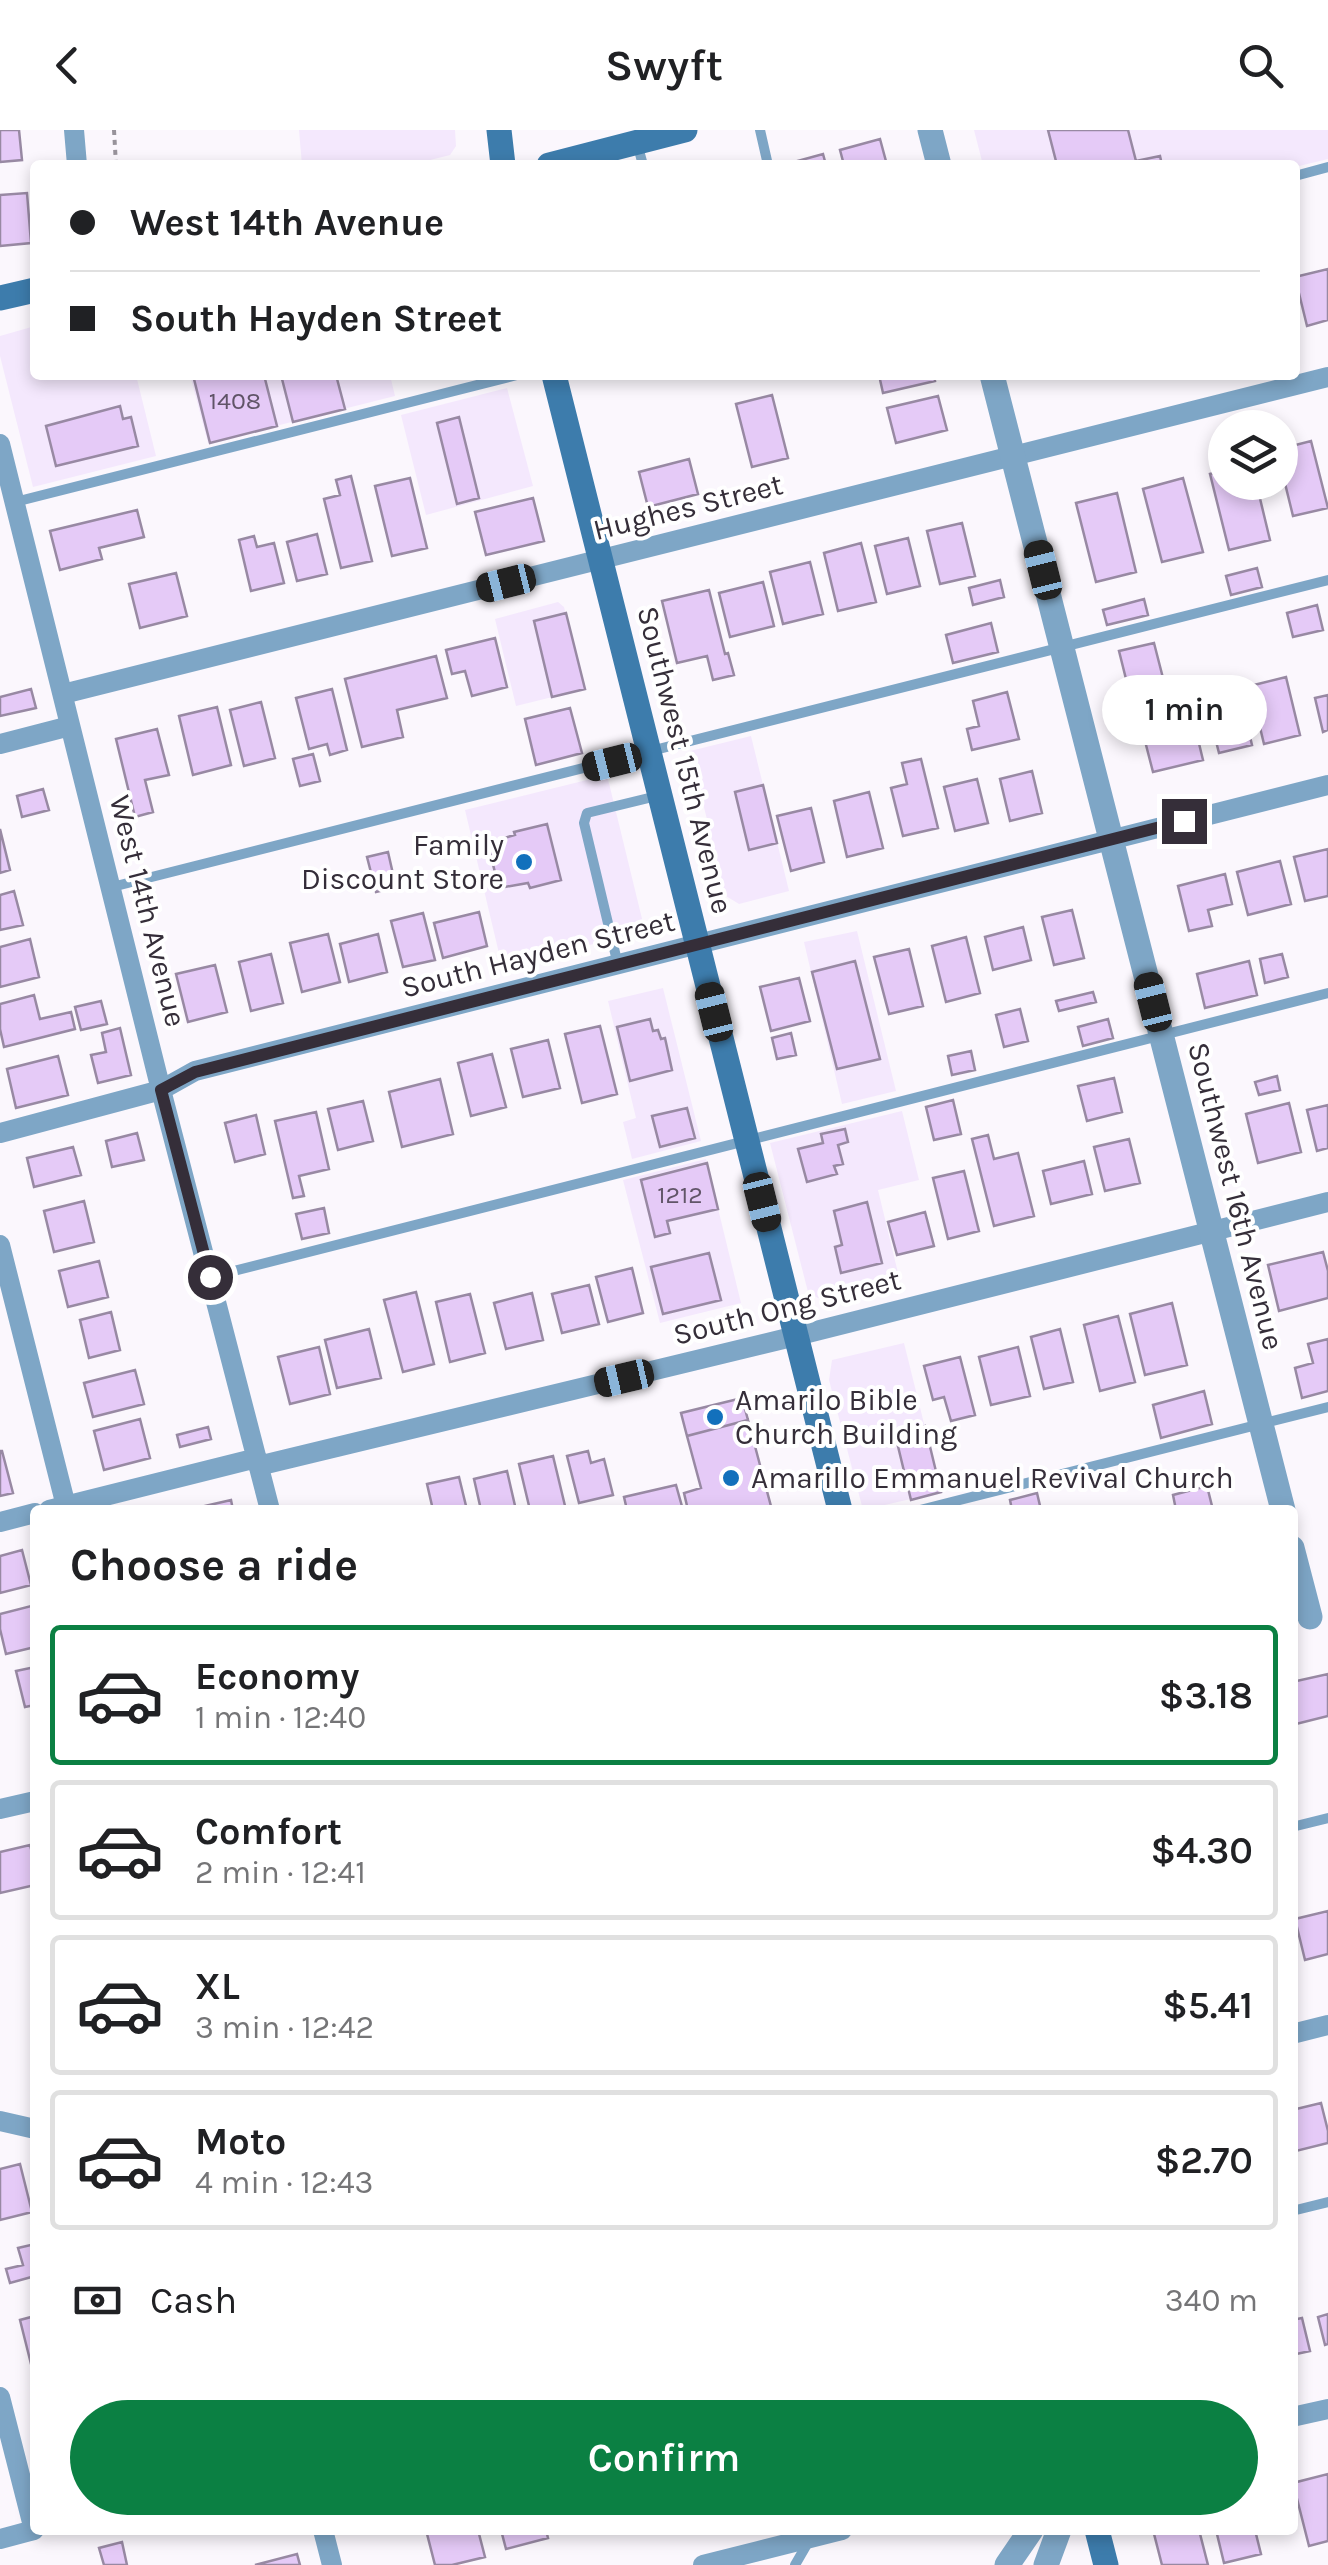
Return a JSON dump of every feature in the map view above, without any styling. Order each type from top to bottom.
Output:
[{"type":"main road","points":[[499,130],[503,160]]},
{"type":"main road","points":[[589,160],[640,154],[686,130]]},
{"type":"main road","points":[[0,298],[30,291]]},
{"type":"main road","name":"Southwest 15th Avenue","points":[[555,380],[839,1505]]},
{"type":"main road","points":[[1098,2535],[1106,2565]]},
{"type":"street","points":[[74,130],[77,160]]},
{"type":"street","points":[[930,130],[937,160]]},
{"type":"street","name":"Hughes Street","points":[[63,694],[1328,377]]},
{"type":"street","name":"Southwest 16th Avenue","points":[[993,380],[1282,1505]]},
{"type":"street","points":[[0,444],[63,694]]},
{"type":"street","name":"West 14th Avenue","points":[[63,694],[269,1505]]},
{"type":"street","points":[[0,744],[70,726]]},
{"type":"street","name":"South Hayden Street","points":[[0,1133],[161,1090],[195,1072],[1328,785]]},
{"type":"street","name":"South Ong Street","points":[[77,1505],[796,1336],[1328,1202]]},
{"type":"street","points":[[0,1244],[59,1505]]},
{"type":"street","points":[[0,1522],[30,1515]]},
{"type":"street","points":[[1298,1571],[1310,1618]]},
{"type":"street","points":[[0,1809],[30,1801]]},
{"type":"street","points":[[1298,2032],[1328,2025]]},
{"type":"street","points":[[0,2122],[30,2128]]},
{"type":"street","points":[[0,2398],[30,2514]]},
{"type":"street","points":[[1298,2416],[1328,2408]]},
{"type":"street","points":[[0,2539],[30,2531]]},
{"type":"street","points":[[324,2535],[332,2565]]},
{"type":"street","points":[[704,2565],[823,2535]]},
{"type":"street","points":[[1006,2565],[1028,2535]]},
{"type":"street","points":[[1046,2565],[1057,2535]]},
{"type":"lane","points":[[760,130],[767,160]]},
{"type":"lane","points":[[1300,175],[1328,167]]},
{"type":"lane","points":[[15,502],[497,380]]},
{"type":"lane","points":[[112,887],[1328,580]]},
{"type":"lane","points":[[618,966],[584,823],[587,813],[660,796]]},
{"type":"lane","points":[[210,1277],[1328,993]]},
{"type":"lane","points":[[940,1505],[1328,1407]]},
{"type":"lane","points":[[1298,1826],[1328,1818]]},
{"type":"lane","points":[[1298,2210],[1328,2202]]},
{"type":"lane","points":[[795,2565],[811,2538]]},
{"type":"path","points":[[114,130],[116,160]]},
{"type":"shaded area","points":[[299,130],[455,130],[456,146],[450,155],[430,160],[302,160]]},
{"type":"shaded area","points":[[974,130],[1328,130],[1328,159],[1300,166],[1300,160],[982,160]]},
{"type":"shaded area","points":[[30,327],[30,380],[137,380],[156,456],[33,487],[0,356],[0,336]]},
{"type":"shaded area","points":[[191,380],[391,380],[395,396],[208,443]]},
{"type":"shaded area","points":[[507,388],[533,486],[426,515],[401,415]]},
{"type":"shaded area","points":[[558,602],[564,607],[585,689],[516,706],[495,619]]},
{"type":"shaded area","points":[[751,736],[789,891],[739,904],[726,896],[690,751]]},
{"type":"shaded area","points":[[607,775],[644,927],[639,933],[502,966],[465,810]]},
{"type":"shaded area","points":[[857,931],[896,1091],[842,1104],[804,942]]},
{"type":"shaded area","points":[[663,988],[701,1141],[632,1159],[623,1122],[636,1118],[608,1001]]},
{"type":"shaded area","points":[[902,1111],[919,1180],[878,1190],[899,1277],[818,1298],[808,1292],[770,1143]]},
{"type":"shaded area","points":[[706,1159],[741,1303],[660,1323],[623,1180]]},
{"type":"shaded area","points":[[904,1343],[941,1492],[885,1505],[862,1505],[829,1380],[832,1360]]},
{"type":"building","points":[[0,130],[19,130],[22,160],[0,162]]},
{"type":"building","points":[[1048,130],[1128,130],[1136,160],[1056,160]]},
{"type":"building","points":[[880,139],[886,160],[843,160],[840,150]]},
{"type":"building","points":[[823,154],[825,160],[801,160]]},
{"type":"building","points":[[27,193],[30,243],[0,246],[0,195]]},
{"type":"building","points":[[1328,269],[1328,320],[1307,326],[1300,276]]},
{"type":"building","points":[[194,380],[265,380],[277,426],[210,443]]},
{"type":"building","points":[[282,380],[337,380],[345,409],[293,422]]},
{"type":"building","points":[[880,380],[935,380],[935,381],[883,393]]},
{"type":"building","points":[[772,395],[788,458],[752,467],[736,404]]},
{"type":"building","points":[[938,396],[947,430],[896,443],[887,408]]},
{"type":"building","points":[[120,406],[123,419],[131,417],[138,446],[56,466],[46,426]]},
{"type":"building","points":[[459,417],[479,498],[457,504],[437,423]]},
{"type":"building","points":[[1311,441],[1328,508],[1293,516],[1289,500],[1298,500],[1298,444]]},
{"type":"building","points":[[689,459],[698,494],[648,507],[639,472]]},
{"type":"building","points":[[351,476],[372,561],[341,568],[324,499],[340,495],[336,480]]},
{"type":"building","points":[[410,478],[427,548],[392,556],[375,486]]},
{"type":"building","points":[[1183,478],[1203,552],[1162,562],[1143,489]]},
{"type":"building","points":[[1117,493],[1136,572],[1096,582],[1076,503]]},
{"type":"building","points":[[533,498],[544,541],[486,555],[475,512]]},
{"type":"building","points":[[1216,500],[1260,500],[1270,540],[1229,550]]},
{"type":"building","points":[[137,510],[144,537],[99,548],[102,559],[60,570],[50,531]]},
{"type":"building","points":[[962,523],[975,576],[940,584],[927,531]]},
{"type":"building","points":[[317,534],[327,574],[297,581],[287,542]]},
{"type":"building","points":[[254,536],[257,547],[274,543],[284,583],[251,591],[239,540]]},
{"type":"building","points":[[908,538],[920,586],[887,594],[875,546]]},
{"type":"building","points":[[861,543],[876,602],[838,611],[824,553]]},
{"type":"building","points":[[810,562],[823,614],[783,624],[770,572]]},
{"type":"building","points":[[1257,568],[1262,587],[1231,595],[1226,576]]},
{"type":"building","points":[[176,573],[187,616],[140,628],[129,584]]},
{"type":"building","points":[[1000,580],[1004,597],[973,605],[969,588]]},
{"type":"building","points":[[763,582],[774,626],[730,637],[719,593]]},
{"type":"building","points":[[709,590],[734,675],[713,680],[707,656],[677,663],[662,601]]},
{"type":"building","points":[[1144,599],[1148,615],[1107,625],[1103,610]]},
{"type":"building","points":[[1317,605],[1323,630],[1293,637],[1287,613]]},
{"type":"building","points":[[566,613],[585,689],[552,697],[534,621]]},
{"type":"building","points":[[991,623],[998,652],[953,663],[946,635]]},
{"type":"building","points":[[495,638],[507,687],[472,696],[465,671],[452,674],[446,650]]},
{"type":"building","points":[[1154,643],[1163,678],[1128,687],[1119,651]]},
{"type":"building","points":[[436,656],[447,698],[397,710],[403,737],[362,747],[345,679]]},
{"type":"building","points":[[1286,677],[1300,735],[1264,744],[1250,686]]},
{"type":"building","points":[[31,689],[36,708],[0,716],[0,697]]},
{"type":"building","points":[[332,689],[347,750],[330,755],[327,744],[309,749],[296,698]]},
{"type":"building","points":[[1007,692],[1019,739],[972,750],[967,729],[979,726],[973,701]]},
{"type":"building","points":[[1328,695],[1328,730],[1323,732],[1315,698]]},
{"type":"building","points":[[1241,698],[1252,745],[1219,753],[1207,706]]},
{"type":"building","points":[[261,702],[275,758],[244,766],[230,710]]},
{"type":"building","points":[[217,707],[231,765],[193,775],[179,716]]},
{"type":"building","points":[[570,708],[582,753],[536,765],[525,719]]},
{"type":"building","points":[[1160,708],[1167,734],[1195,727],[1203,760],[1153,772],[1138,714]]},
{"type":"building","points":[[157,729],[169,775],[145,780],[153,812],[135,817],[116,739]]},
{"type":"building","points":[[313,754],[320,781],[300,786],[293,759]]},
{"type":"building","points":[[921,759],[938,828],[903,836],[891,788],[907,784],[902,763]]},
{"type":"building","points":[[1032,771],[1042,813],[1010,821],[1000,779]]},
{"type":"building","points":[[977,779],[988,823],[955,831],[944,787]]},
{"type":"building","points":[[763,785],[777,843],[749,850],[735,792]]},
{"type":"building","points":[[43,789],[49,810],[22,817],[17,796]]},
{"type":"building","points":[[869,792],[883,848],[847,857],[834,801]]},
{"type":"building","points":[[811,808],[824,862],[791,871],[777,816]]},
{"type":"building","name":"Family Discount Store","points":[[547,824],[561,880],[530,888],[528,883],[499,888],[488,845],[505,841],[514,832]]},
{"type":"building","points":[[0,829],[10,870],[0,873]]},
{"type":"building","points":[[1328,849],[1328,896],[1305,901],[1294,857]]},
{"type":"building","points":[[388,852],[396,887],[376,892],[367,857]]},
{"type":"building","points":[[1280,861],[1291,904],[1248,915],[1237,872]]},
{"type":"building","points":[[1225,874],[1232,904],[1208,910],[1212,926],[1189,931],[1178,886]]},
{"type":"building","points":[[14,891],[23,925],[0,930],[0,895]]},
{"type":"building","points":[[1072,910],[1084,958],[1054,965],[1042,917]]},
{"type":"building","points":[[479,912],[487,946],[443,958],[434,923]]},
{"type":"building","points":[[423,913],[435,960],[403,967],[391,921]]},
{"type":"building","points":[[1023,927],[1031,960],[993,970],[985,937]]},
{"type":"building","points":[[328,934],[340,982],[302,992],[290,943]]},
{"type":"building","points":[[378,934],[387,972],[349,982],[340,944]]},
{"type":"building","points":[[966,937],[980,993],[946,1002],[932,946]]},
{"type":"building","points":[[30,939],[39,977],[0,987],[0,947]]},
{"type":"building","points":[[909,949],[923,1006],[889,1014],[874,957]]},
{"type":"building","points":[[271,954],[283,1003],[251,1011],[239,962]]},
{"type":"building","points":[[1282,954],[1288,977],[1265,983],[1260,959]]},
{"type":"building","points":[[855,961],[880,1059],[837,1069],[812,972]]},
{"type":"building","points":[[1249,961],[1257,995],[1205,1008],[1197,974]]},
{"type":"building","points":[[215,965],[227,1012],[188,1022],[176,974]]},
{"type":"building","points":[[799,978],[810,1021],[771,1031],[760,987]]},
{"type":"building","points":[[1093,992],[1096,1002],[1059,1011],[1056,1001]]},
{"type":"building","points":[[34,995],[40,1019],[71,1012],[75,1029],[4,1047],[0,1004]]},
{"type":"building","points":[[101,1001],[107,1024],[81,1030],[75,1007]]},
{"type":"building","points":[[1020,1009],[1028,1041],[1004,1047],[996,1015]]},
{"type":"building","points":[[650,1019],[653,1031],[658,1030],[661,1039],[665,1038],[672,1070],[630,1081],[617,1027]]},
{"type":"building","points":[[1108,1019],[1113,1038],[1083,1046],[1078,1027]]},
{"type":"building","points":[[600,1026],[617,1094],[582,1103],[565,1034]]},
{"type":"building","points":[[120,1028],[131,1075],[98,1083],[91,1055],[106,1052],[102,1033]]},
{"type":"building","points":[[791,1033],[796,1055],[777,1059],[772,1038]]},
{"type":"building","points":[[548,1040],[560,1088],[523,1097],[511,1049]]},
{"type":"building","points":[[971,1051],[975,1070],[952,1075],[948,1056]]},
{"type":"building","points":[[492,1054],[506,1107],[471,1116],[458,1063]]},
{"type":"building","points":[[58,1056],[68,1095],[16,1108],[7,1069]]},
{"type":"building","points":[[1277,1076],[1280,1090],[1259,1095],[1255,1082]]},
{"type":"building","points":[[1114,1078],[1122,1112],[1087,1121],[1078,1086]]},
{"type":"building","points":[[440,1079],[453,1134],[402,1147],[389,1092]]},
{"type":"building","points":[[953,1100],[961,1134],[934,1140],[926,1107]]},
{"type":"building","points":[[363,1101],[373,1141],[338,1150],[328,1109]]},
{"type":"building","points":[[1289,1103],[1301,1152],[1258,1163],[1246,1114]]},
{"type":"building","points":[[1328,1105],[1328,1148],[1317,1151],[1307,1110]]},
{"type":"building","points":[[687,1108],[695,1138],[660,1147],[652,1116]]},
{"type":"building","points":[[316,1112],[329,1169],[299,1176],[304,1196],[293,1198],[275,1121]]},
{"type":"building","points":[[256,1115],[265,1154],[235,1162],[225,1123]]},
{"type":"building","points":[[845,1129],[848,1142],[838,1145],[843,1164],[834,1166],[837,1174],[807,1182],[798,1149],[823,1143],[821,1134]]},
{"type":"building","points":[[137,1133],[144,1160],[112,1167],[106,1141]]},
{"type":"building","points":[[988,1135],[994,1159],[1018,1153],[1034,1216],[994,1226],[972,1139]]},
{"type":"building","points":[[1129,1139],[1140,1183],[1105,1191],[1094,1147]]},
{"type":"building","points":[[73,1147],[81,1175],[34,1187],[27,1158]]},
{"type":"building","points":[[1084,1161],[1092,1194],[1051,1204],[1043,1171]]},
{"type":"building","points":[[707,1163],[718,1209],[667,1221],[670,1233],[655,1237],[641,1180]]},
{"type":"building","points":[[964,1171],[979,1231],[948,1239],[933,1178]]},
{"type":"building","points":[[84,1201],[94,1242],[54,1252],[44,1211]]},
{"type":"building","points":[[867,1202],[882,1263],[841,1273],[835,1247],[842,1245],[834,1211]]},
{"type":"building","points":[[324,1208],[329,1233],[302,1239],[296,1214]]},
{"type":"building","points":[[925,1212],[934,1246],[897,1255],[888,1222]]},
{"type":"building","points":[[1323,1252],[1328,1298],[1279,1311],[1268,1265]]},
{"type":"building","points":[[709,1253],[721,1300],[663,1314],[651,1267]]},
{"type":"building","points":[[99,1261],[108,1297],[68,1307],[59,1271]]},
{"type":"building","points":[[632,1268],[643,1313],[608,1322],[596,1277]]},
{"type":"building","points":[[589,1285],[599,1324],[562,1333],[552,1294]]},
{"type":"building","points":[[416,1292],[434,1364],[403,1372],[384,1300]]},
{"type":"building","points":[[532,1293],[543,1340],[506,1349],[494,1303]]},
{"type":"building","points":[[470,1294],[485,1353],[450,1362],[436,1302]]},
{"type":"building","points":[[1172,1303],[1187,1365],[1145,1375],[1130,1314]]},
{"type":"building","points":[[111,1312],[120,1350],[89,1358],[80,1320]]},
{"type":"building","points":[[1118,1316],[1135,1382],[1100,1391],[1084,1325]]},
{"type":"building","points":[[369,1329],[381,1378],[337,1388],[325,1340]]},
{"type":"building","points":[[1060,1329],[1073,1382],[1044,1389],[1031,1337]]},
{"type":"building","points":[[1328,1339],[1328,1391],[1302,1398],[1295,1368],[1313,1363],[1308,1344]]},
{"type":"building","points":[[319,1347],[330,1394],[290,1404],[278,1357]]},
{"type":"building","points":[[1018,1347],[1030,1396],[991,1405],[979,1357]]},
{"type":"building","points":[[960,1357],[975,1415],[951,1421],[944,1397],[933,1400],[924,1366]]},
{"type":"building","points":[[135,1370],[144,1404],[93,1417],[84,1383]]},
{"type":"building","points":[[1204,1391],[1212,1424],[1161,1438],[1153,1405]]},
{"type":"building","name":"Amarilo Bible Church Building","points":[[742,1398],[748,1420],[687,1436],[681,1413]]},
{"type":"building","points":[[140,1419],[150,1458],[104,1470],[94,1431]]},
{"type":"building","points":[[748,1420],[771,1505],[687,1505],[684,1493],[701,1488],[687,1436]]},
{"type":"building","points":[[925,1426],[941,1492],[911,1500],[895,1434]]},
{"type":"building","points":[[208,1427],[211,1439],[180,1447],[177,1435]]},
{"type":"building","points":[[0,1451],[13,1493],[0,1496]]},
{"type":"building","points":[[588,1451],[591,1463],[604,1459],[613,1495],[579,1503],[567,1456]]},
{"type":"building","points":[[553,1456],[565,1505],[529,1505],[519,1464]]},
{"type":"building","points":[[507,1471],[515,1505],[480,1505],[474,1479]]},
{"type":"building","points":[[459,1477],[466,1505],[432,1505],[427,1484]]},
{"type":"building","points":[[676,1485],[682,1505],[626,1505],[624,1497]]},
{"type":"building","points":[[1207,1486],[1212,1505],[1175,1505],[1173,1495]]},
{"type":"building","points":[[1037,1493],[1040,1505],[1011,1505],[1010,1500]]},
{"type":"building","points":[[22,1550],[30,1585],[0,1593],[0,1556]]},
{"type":"building","points":[[30,1606],[30,1648],[6,1654],[0,1614]]},
{"type":"building","points":[[30,1668],[30,1706],[25,1707],[16,1671]]},
{"type":"building","points":[[1328,1674],[1328,1716],[1298,1724],[1298,1681]]},
{"type":"building","points":[[30,1845],[30,1886],[0,1893],[0,1852]]},
{"type":"building","points":[[1328,1911],[1328,1954],[1305,1960],[1298,1918]]},
{"type":"building","points":[[1321,2103],[1328,2143],[1298,2150],[1298,2109]]},
{"type":"building","points":[[20,2164],[30,2212],[0,2220],[0,2169]]},
{"type":"building","points":[[30,2245],[30,2277],[10,2283],[6,2269],[23,2265],[18,2248]]},
{"type":"building","points":[[1328,2314],[1328,2344],[1325,2345],[1318,2317]]},
{"type":"building","points":[[30,2317],[30,2360],[20,2320]]},
{"type":"building","points":[[1302,2318],[1310,2351],[1298,2354],[1298,2319]]},
{"type":"building","points":[[1328,2474],[1328,2541],[1309,2546],[1298,2503],[1298,2482]]},
{"type":"building","points":[[427,2535],[479,2535],[485,2557],[435,2565]]},
{"type":"building","points":[[502,2535],[547,2535],[548,2538],[506,2549]]},
{"type":"building","points":[[1154,2535],[1200,2535],[1208,2565],[1162,2565]]},
{"type":"building","points":[[1217,2535],[1256,2535],[1261,2554],[1224,2563]]},
{"type":"building","points":[[122,2542],[127,2565],[104,2565],[99,2548]]},
{"type":"building","points":[[297,2554],[300,2565],[255,2565]]},
{"type":"place","name":"Family Discount Store","points":[[524,862]]},
{"type":"place","name":"Amarilo Bible Church Building","points":[[715,1417]]},
{"type":"place","name":"Amarillo Emmanuel Revival Church","points":[[731,1478]]},
{"type":"route","points":[[210,1277],[161,1090],[195,1072],[1184,821]]}]
